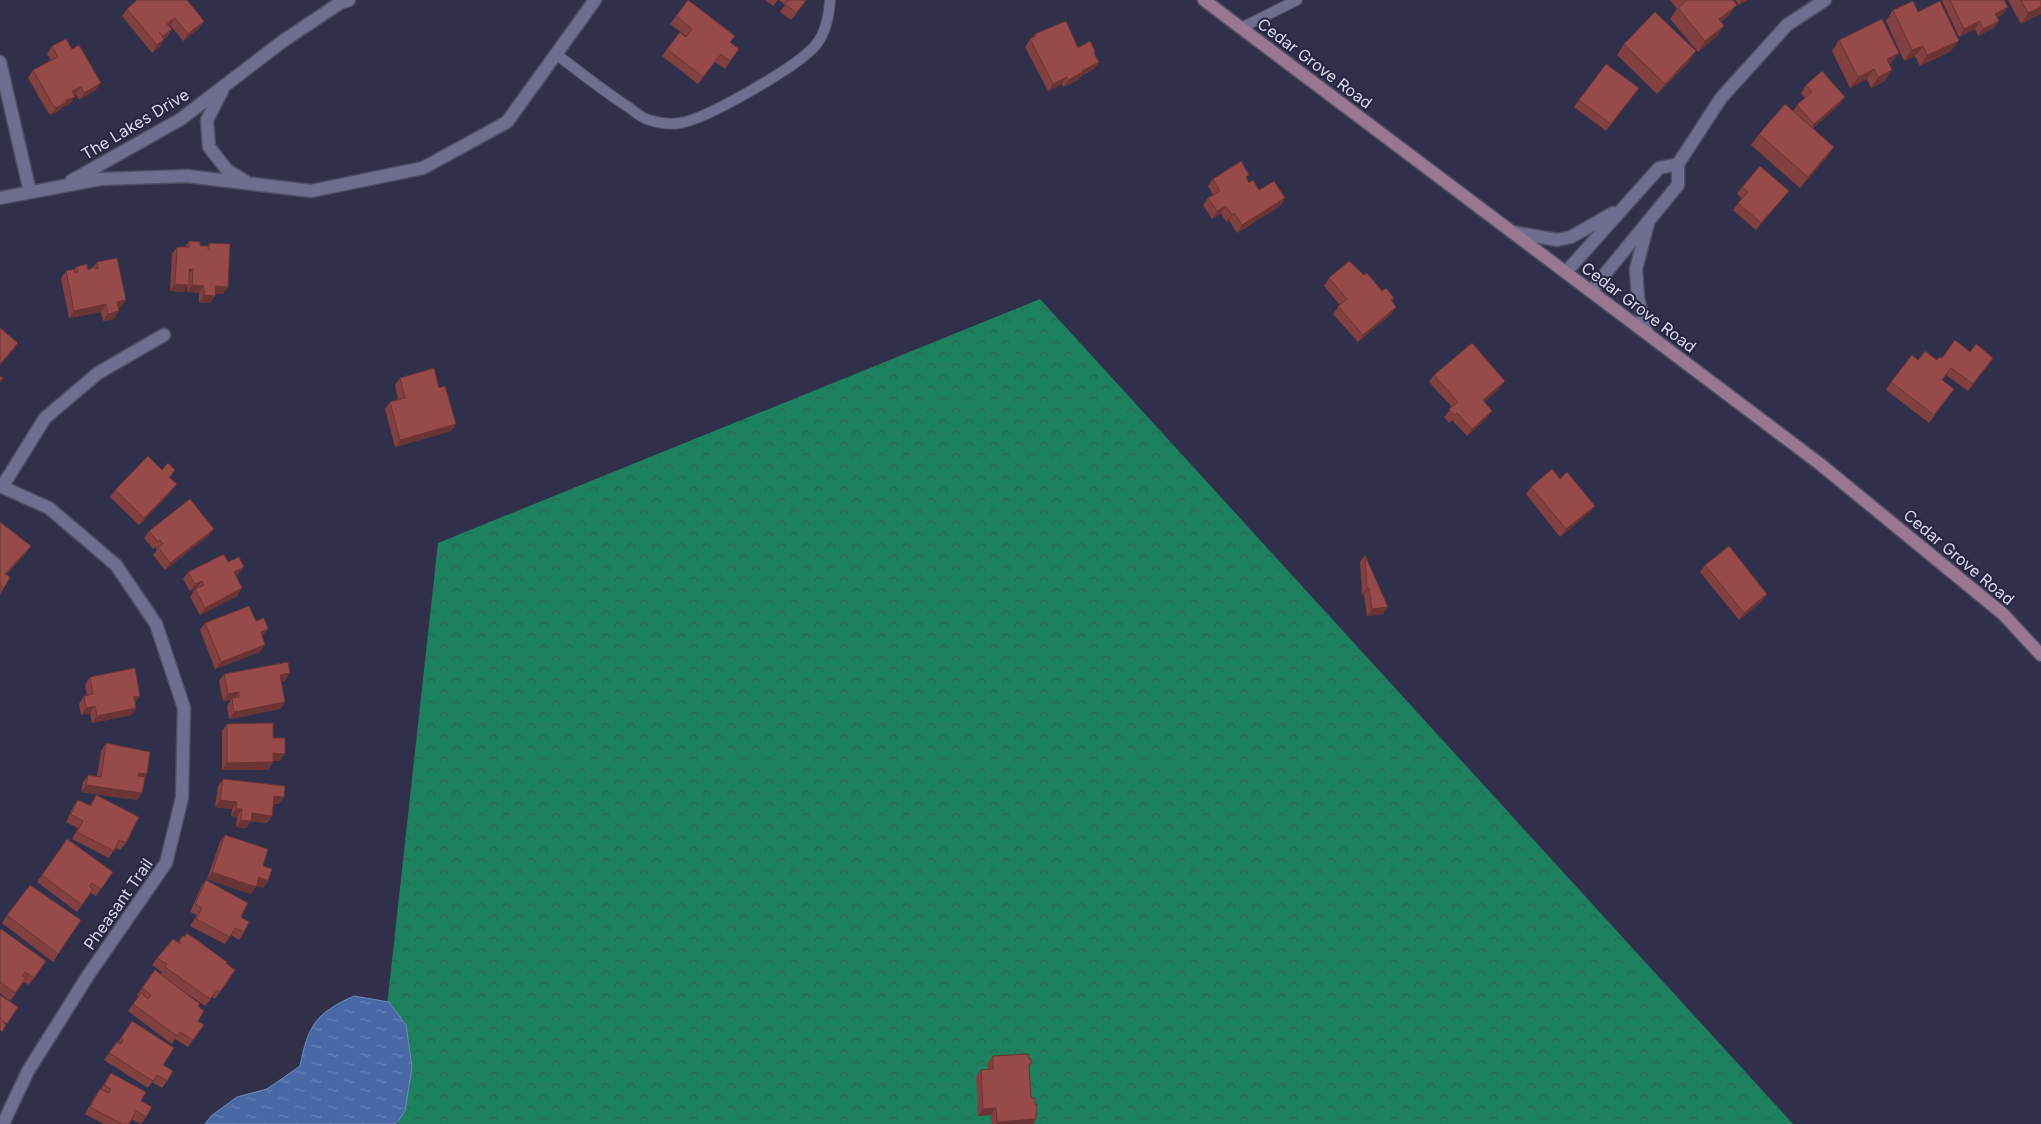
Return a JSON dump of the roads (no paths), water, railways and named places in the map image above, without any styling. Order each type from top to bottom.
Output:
[{"type":"main road","name":"Cedar Grove Road","points":[[1204,0],[1820,464],[2003,614],[2041,655]]},
{"type":"street","name":"The Lakes Drive","points":[[60,186],[181,120],[282,41],[340,3],[349,0]]},
{"type":"street","name":"The Lakes Drive","points":[[0,198],[101,179],[187,176],[312,191],[423,168],[507,122],[595,0]]},
{"type":"street","points":[[1591,291],[1678,185],[1678,164],[1721,98],[1787,25],[1825,0]]},
{"type":"street","points":[[0,62],[30,192]]},
{"type":"street","name":"The Lakes Drive","points":[[224,86],[206,120],[209,147],[227,170],[249,183]]},
{"type":"street","points":[[1566,272],[1659,168],[1678,164]]},
{"type":"street","points":[[1512,232],[1556,240],[1571,237],[1593,226],[1627,203]]},
{"type":"street","points":[[1647,333],[1638,298],[1636,269],[1648,222]]},
{"type":"street","name":"Pheasant Trail","points":[[3,1124],[28,1071],[84,982],[166,863],[182,798],[184,708],[156,624],[116,565],[49,508],[1,486],[45,418],[98,373],[164,335]]},
{"type":"lane","points":[[556,54],[604,91],[647,120],[662,123],[680,123],[707,113],[776,76],[814,48],[829,20],[830,0]]},
{"type":"lane","points":[[1241,28],[1297,0]]},
{"type":"water","points":[[354,996],[389,1002],[406,1025],[412,1067],[405,1111],[396,1124],[205,1124],[211,1116],[237,1097],[267,1089],[300,1066],[306,1040],[316,1022],[331,1008]]}]
